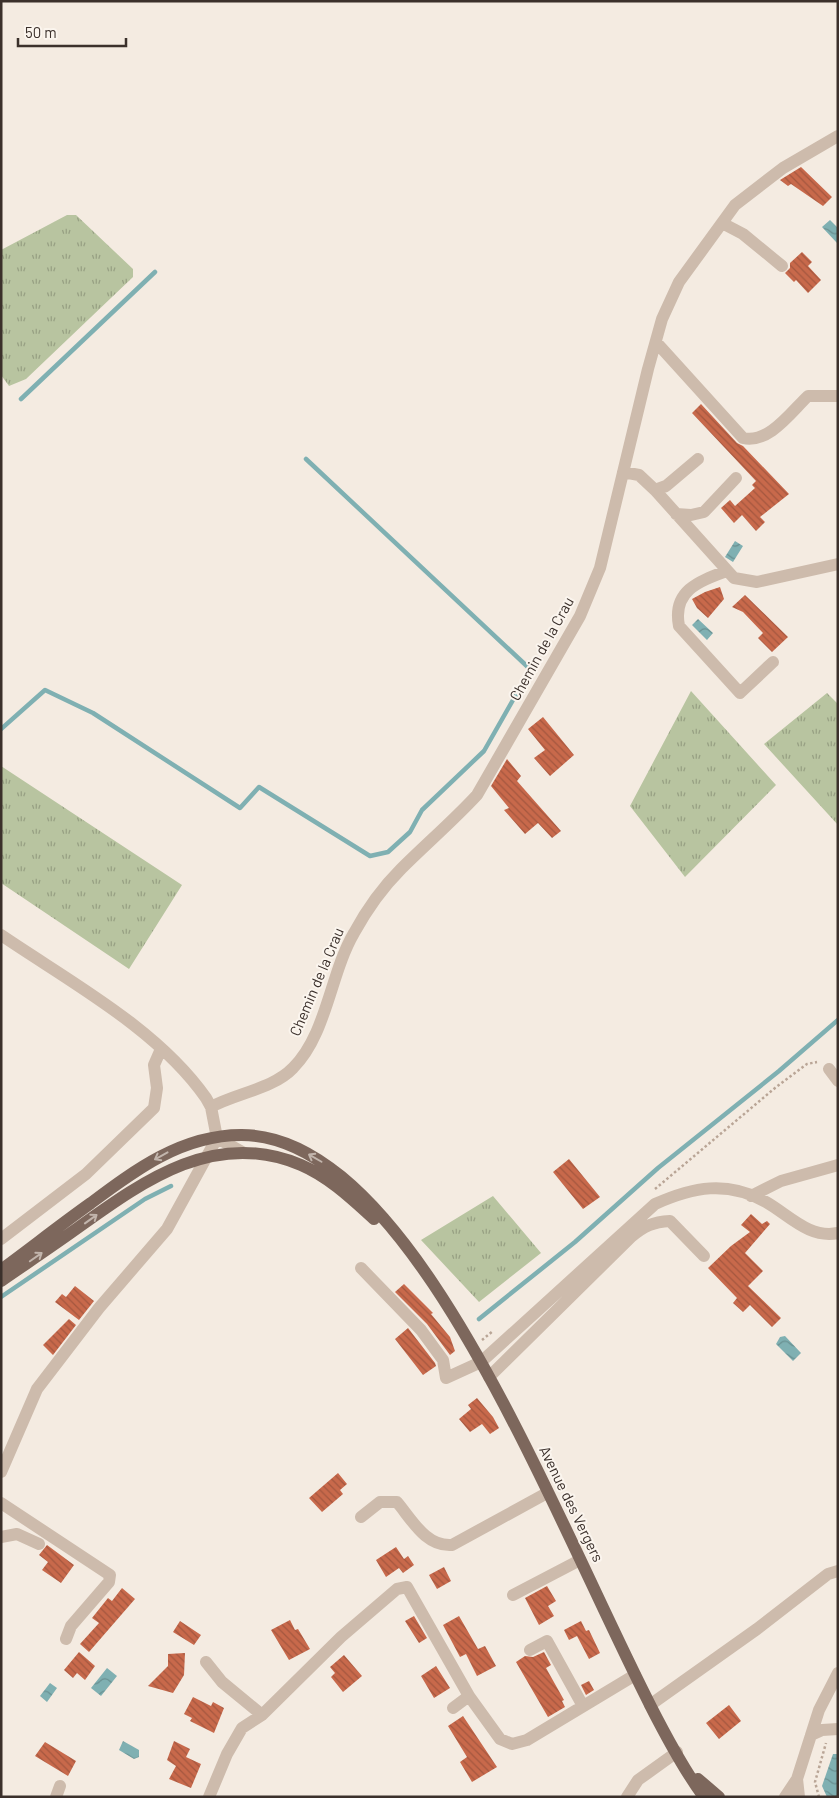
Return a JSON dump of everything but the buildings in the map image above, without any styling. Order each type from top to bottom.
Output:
[{"type":"main road","points":[[1,1270],[62,1223],[156,1158],[189,1144],[240,1135],[286,1143],[328,1165],[360,1193],[384,1218],[421,1268]]},
{"type":"main road","points":[[1,1281],[111,1204],[158,1174],[209,1156],[244,1153],[285,1159],[319,1174],[360,1206],[421,1268]]},
{"type":"main road","name":"Avenue des Vergers","points":[[421,1268],[447,1304],[490,1377],[650,1705],[704,1797]]},
{"type":"main road","name":"Avenue des Vergers","points":[[679,1756],[699,1780],[719,1797]]},
{"type":"street","name":"Chemin de la Crau","points":[[211,1107],[264,1086],[294,1068],[313,1039],[344,953],[364,916],[399,870],[459,815],[477,795],[580,616],[600,568],[662,319],[679,282],[735,205],[783,168],[838,136]]},
{"type":"street","points":[[722,223],[743,234],[782,266]]},
{"type":"street","points":[[656,342],[743,438],[751,440],[766,435],[808,396],[838,396]]},
{"type":"street","points":[[655,490],[666,486],[698,459]]},
{"type":"street","points":[[624,472],[639,475],[655,490],[734,578],[757,582],[838,564]]},
{"type":"street","points":[[676,514],[691,515],[704,512],[736,478]]},
{"type":"street","points":[[728,571],[691,587],[679,602],[677,615],[679,626],[740,693],[773,662]]},
{"type":"street","points":[[1,936],[125,1019],[162,1049],[200,1089],[211,1107],[218,1138],[167,1230],[99,1308],[37,1389],[7,1445],[1,1472]]},
{"type":"street","points":[[1,1239],[86,1174],[154,1108],[157,1088],[154,1066],[162,1049]]},
{"type":"street","points":[[829,1069],[838,1081]]},
{"type":"street","points":[[218,1138],[244,1153]]},
{"type":"street","points":[[751,1196],[781,1181],[838,1165]]},
{"type":"street","points":[[361,1268],[421,1330],[443,1360],[446,1378],[481,1362],[654,1204],[681,1192],[709,1186],[740,1191],[765,1201],[795,1222],[820,1235],[838,1233]]},
{"type":"street","points":[[490,1377],[631,1236],[645,1226],[654,1222],[670,1221],[704,1256]]},
{"type":"street","points":[[361,1517],[380,1502],[397,1502],[427,1538],[435,1544],[452,1545],[547,1493]]},
{"type":"street","points":[[1,1503],[110,1575],[109,1582],[71,1626],[66,1639]]},
{"type":"street","points":[[1,1536],[17,1534],[39,1544]]},
{"type":"street","points":[[512,1595],[580,1560]]},
{"type":"street","points":[[650,1705],[757,1629],[828,1574],[838,1571]]},
{"type":"street","points":[[208,1797],[227,1754],[242,1728],[262,1715],[347,1631],[397,1589],[407,1587],[469,1696],[500,1739],[512,1744],[527,1740],[635,1675]]},
{"type":"street","points":[[530,1650],[547,1641],[583,1706]]},
{"type":"street","points":[[206,1662],[222,1682],[262,1715]]},
{"type":"street","points":[[785,1797],[797,1779],[820,1710],[838,1673]]},
{"type":"street","points":[[454,1708],[469,1696]]},
{"type":"street","points":[[811,1735],[834,1729]]},
{"type":"street","points":[[627,1797],[638,1780],[679,1756]]},
{"type":"street","points":[[797,1779],[799,1797]]},
{"type":"path","points":[[819,1797],[815,1782],[834,1729]]},
{"type":"green space","points":[[67,215],[76,215],[133,269],[133,277],[26,379],[9,386],[1,375],[1,250]]},
{"type":"green space","points":[[691,691],[776,785],[685,877],[630,806]]},
{"type":"green space","points":[[827,693],[838,704],[838,825],[764,744]]},
{"type":"green space","points":[[1,766],[182,885],[129,969],[1,883]]},
{"type":"green space","points":[[493,1196],[541,1253],[479,1302],[421,1240]]},
{"type":"water","points":[[830,220],[838,228],[837,243],[822,227]]},
{"type":"water","points":[[735,541],[743,546],[733,562],[725,557]]},
{"type":"water","points":[[698,619],[713,633],[707,640],[692,625]]},
{"type":"water","points":[[785,1336],[801,1353],[793,1361],[776,1344],[780,1337]]},
{"type":"water","points":[[107,1668],[117,1676],[101,1696],[91,1688]]},
{"type":"water","points":[[50,1683],[57,1688],[47,1702],[40,1696]]},
{"type":"water","points":[[123,1741],[139,1750],[139,1757],[134,1759],[119,1750]]},
{"type":"water","points":[[833,1754],[838,1754],[838,1797],[827,1797],[822,1786]]},
{"type":"waterway","points":[[21,399],[155,272]]},
{"type":"waterway","points":[[306,459],[531,670]]},
{"type":"waterway","points":[[1,729],[45,690],[93,713],[240,808],[259,787],[370,856],[388,852],[410,832],[422,810],[484,751],[517,693]]},
{"type":"waterway","points":[[479,1319],[575,1242],[658,1168],[779,1071],[838,1020]]},
{"type":"waterway","points":[[1,1297],[145,1199],[171,1186]]}]
